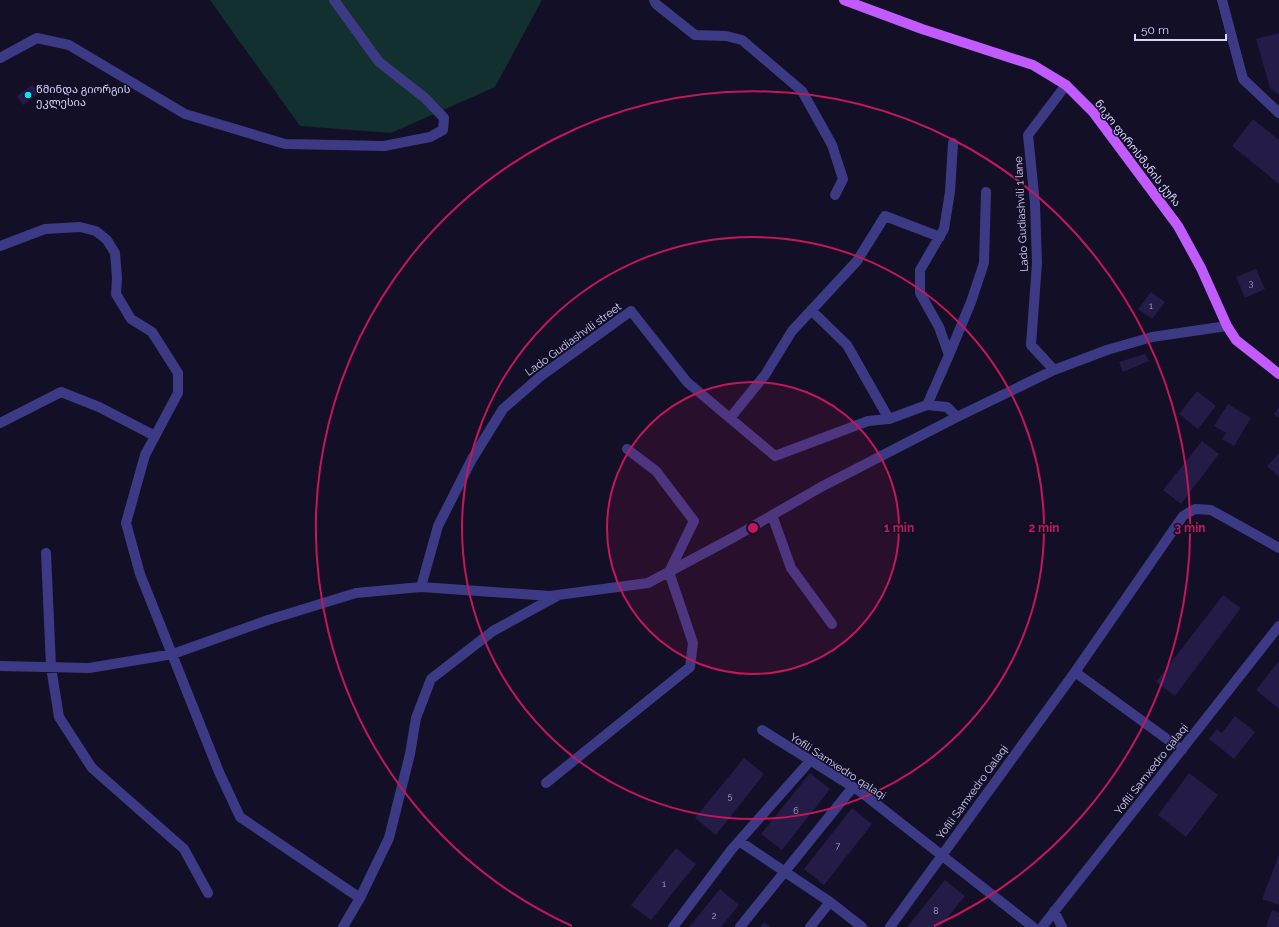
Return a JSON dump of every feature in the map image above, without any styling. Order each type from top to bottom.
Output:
[{"type":"main road","name":"ნიკო ფიროსმანის ქუჩა","points":[[844,0],[922,29],[1032,65],[1066,85],[1093,112],[1178,226],[1201,268],[1227,326],[1236,340],[1279,374]]},
{"type":"street","points":[[0,58],[37,38],[69,45],[185,114],[285,144],[384,146],[430,137],[443,130],[444,118],[425,98],[379,62],[334,0]]},
{"type":"street","points":[[654,0],[656,4],[695,34],[726,36],[742,40],[802,91],[832,145],[844,179],[835,195]]},
{"type":"street","points":[[1222,0],[1243,79],[1279,113]]},
{"type":"street","name":"Lado Gudiashvili 1 lane","points":[[1054,370],[1031,345],[1038,263],[1035,204],[1028,135],[1066,85]]},
{"type":"street","points":[[949,355],[939,327],[920,293],[920,270],[944,230],[950,192],[953,143]]},
{"type":"street","points":[[927,405],[971,302],[984,263],[986,192]]},
{"type":"street","points":[[730,418],[765,375],[792,330],[856,262],[885,216],[940,237]]},
{"type":"street","points":[[0,246],[45,229],[80,227],[96,231],[107,240],[115,253],[117,278],[116,294],[131,319],[152,332],[178,372],[178,393],[145,455],[126,523],[140,574],[219,772],[240,817],[360,898]]},
{"type":"street","points":[[811,310],[847,345],[889,419]]},
{"type":"street","name":"Lado Gudiashvili street","points":[[422,587],[438,526],[472,458],[503,409],[542,376],[631,311],[687,382],[775,456],[868,421],[889,419],[927,405],[947,407],[957,417]]},
{"type":"street","points":[[0,666],[89,668],[173,654],[268,620],[356,593],[422,587],[550,596],[648,583],[821,487],[957,417],[1054,370],[1106,350],[1152,337],[1227,326]]},
{"type":"street","points":[[0,423],[61,392],[99,407],[155,436]]},
{"type":"street","points":[[546,783],[690,667],[693,643],[669,572],[694,521],[656,471],[627,449]]},
{"type":"street","name":"Yofili Samxedro Qalaqi","points":[[890,927],[1075,672],[1183,516],[1195,509],[1211,510],[1279,548]]},
{"type":"street","points":[[772,515],[791,568],[832,624]]},
{"type":"street","points":[[46,554],[51,667],[59,717],[92,768],[184,849],[208,893]]},
{"type":"street","points":[[343,927],[360,898],[389,838],[410,754],[416,718],[431,679],[493,631],[560,594]]},
{"type":"street","name":"Yofili Samxedro qalaqi","points":[[1042,927],[1279,626]]},
{"type":"street","name":"Yofili Samxedro Qalaqi","points":[[1075,672],[1182,750]]},
{"type":"street","name":"Yofili Samxedro qalaqi","points":[[762,730],[861,792],[1032,927]]},
{"type":"street","points":[[673,927],[739,841],[810,761]]},
{"type":"street","points":[[740,927],[853,787]]},
{"type":"street","points":[[739,841],[830,902],[862,927]]},
{"type":"street","points":[[810,927],[830,902]]},
{"type":"street","points":[[1054,911],[1062,927]]},
{"type":"green space","points":[[210,0],[542,0],[495,87],[391,133],[300,126]]},
{"type":"building","points":[[1279,33],[1279,95],[1270,88],[1256,39]]},
{"type":"building","name":"წმინდა გიორგის ეკლესია","points":[[32,85],[39,93],[23,105],[17,96]]},
{"type":"building","points":[[1253,119],[1279,140],[1279,184],[1232,146]]},
{"type":"building","points":[[1256,269],[1265,289],[1245,298],[1236,277]]},
{"type":"building","points":[[1151,292],[1165,302],[1152,319],[1138,309]]},
{"type":"building","points":[[1145,354],[1149,361],[1123,372],[1119,362]]},
{"type":"building","points":[[1197,391],[1216,406],[1198,429],[1179,414]]},
{"type":"building","points":[[1228,404],[1251,418],[1234,446],[1222,439],[1226,433],[1214,426]]},
{"type":"building","points":[[1279,407],[1279,418],[1274,414]]},
{"type":"building","points":[[1202,441],[1219,454],[1181,504],[1163,490]]},
{"type":"building","points":[[1279,453],[1279,477],[1267,466]]},
{"type":"building","points":[[1223,595],[1241,608],[1175,696],[1156,682]]},
{"type":"building","points":[[1279,661],[1279,709],[1256,690]]},
{"type":"building","points":[[1235,716],[1255,732],[1234,759],[1209,739],[1217,729],[1222,733]]},
{"type":"building","points":[[744,758],[764,774],[716,835],[695,818]]},
{"type":"building","points":[[810,773],[830,789],[782,850],[761,834]]},
{"type":"building","points":[[1189,773],[1218,795],[1186,837],[1158,815]]},
{"type":"building","points":[[852,808],[872,824],[824,885],[804,869]]},
{"type":"building","points":[[676,848],[696,864],[651,920],[631,905]]},
{"type":"building","points":[[1279,855],[1279,905],[1262,899]]},
{"type":"building","points":[[945,880],[965,896],[940,927],[907,927]]},
{"type":"building","points":[[720,889],[739,905],[721,927],[689,927]]},
{"type":"building","points":[[1272,910],[1279,913],[1279,927],[1266,927]]},
{"type":"building","points":[[764,922],[771,927],[760,927]]},
{"type":"place","name":"წმინდა გიორგის ეკლესია","points":[[28,95]]}]
